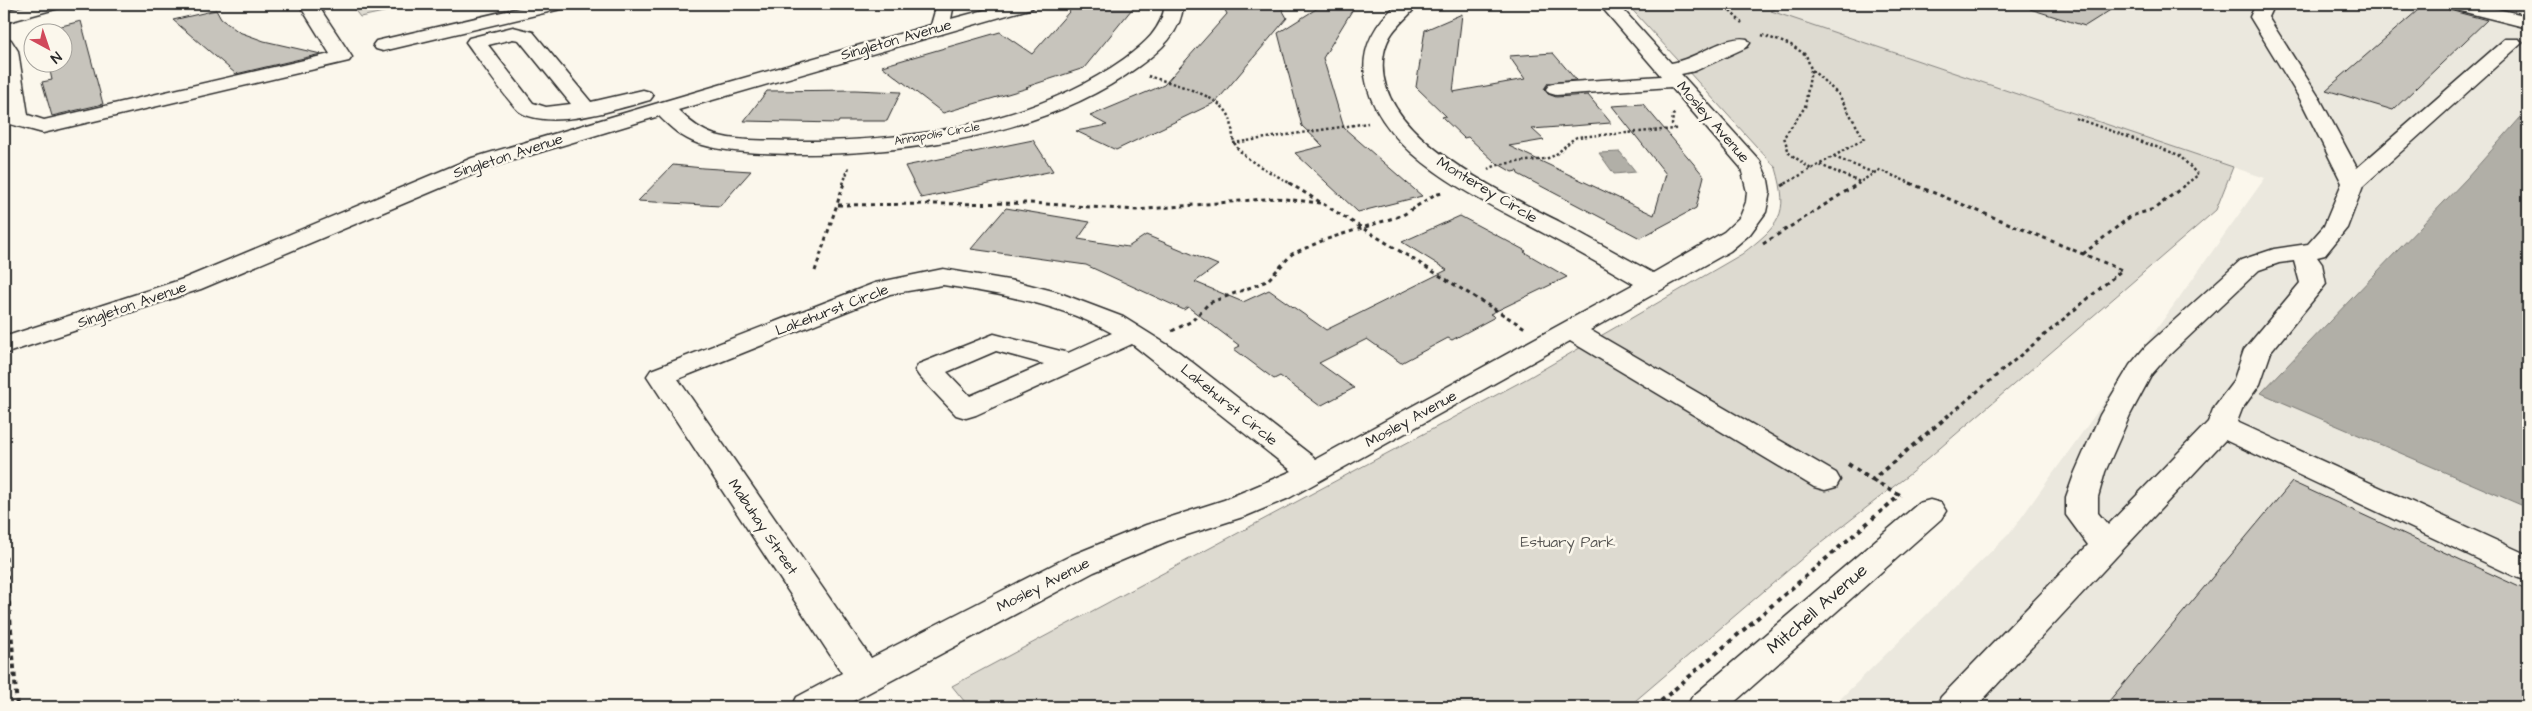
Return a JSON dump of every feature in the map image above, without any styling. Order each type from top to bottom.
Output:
[{"type":"street","points":[[4,17],[53,4]]},
{"type":"street","points":[[4,44],[8,51],[18,119],[43,127],[342,57],[308,4]]},
{"type":"street","points":[[383,45],[559,4]]},
{"type":"street","points":[[940,28],[945,6],[953,4]]},
{"type":"street","name":"Singleton Avenue","points":[[4,346],[192,284],[480,163],[733,87],[1026,4]]},
{"type":"street","name":"Annapolis Circle","points":[[663,108],[687,130],[698,136],[722,143],[786,147],[855,146],[914,139],[986,125],[1052,105],[1095,86],[1122,70],[1139,58],[1163,34],[1171,22],[1174,4]]},
{"type":"street","name":"Monterey Circle","points":[[1409,4],[1391,20],[1382,32],[1374,59],[1373,74],[1376,88],[1394,120],[1420,148],[1477,187],[1654,284]]},
{"type":"street","name":"Mosley Avenue","points":[[810,707],[1082,564],[1157,533],[1244,505],[1314,473],[1654,284],[1721,246],[1738,234],[1751,220],[1757,207],[1760,193],[1757,179],[1747,160],[1667,77],[1608,4]]},
{"type":"street","points":[[2266,4],[2259,16],[2310,98],[2353,183]]},
{"type":"street","points":[[2107,546],[2082,515],[2082,497],[2090,472],[2116,415],[2140,371],[2156,352],[2250,265],[2274,256],[2316,250],[2336,228],[2353,183],[2520,44],[2528,23],[2455,4]]},
{"type":"street","points":[[586,109],[526,36],[512,33],[476,42],[526,108],[544,114],[586,109],[710,78],[733,87]]},
{"type":"street","points":[[1556,89],[1667,77],[1743,35]]},
{"type":"street","points":[[4,132],[35,125]]},
{"type":"street","points":[[1954,707],[2221,426],[2228,408],[2246,384],[2258,350],[2313,284],[2309,264],[2300,252]]},
{"type":"street","name":"Lakehurst Circle","points":[[661,376],[884,288],[943,278],[1014,289],[1048,298],[1098,317],[1141,339],[1314,473]]},
{"type":"street","points":[[1560,336],[1834,471]]},
{"type":"street","points":[[1070,362],[1141,339]]},
{"type":"street","name":"Mabuhay Street","points":[[661,376],[865,678]]},
{"type":"street","points":[[2221,426],[2528,569]]},
{"type":"street","name":"Mitchell Avenue","points":[[1705,707],[1930,511]]},
{"type":"path","points":[[1724,4],[1743,35]]},
{"type":"path","points":[[1757,33],[1800,50],[1806,55],[1811,69],[1838,95],[1864,139],[1783,186],[1760,193]]},
{"type":"path","points":[[1811,69],[1805,107],[1784,136],[1784,144],[1790,153],[1811,169]]},
{"type":"path","points":[[1122,70],[1174,85],[1217,103],[1226,111],[1229,118],[1230,137],[1241,153],[1362,227],[1560,336]]},
{"type":"path","points":[[1141,339],[1192,321],[1209,303],[1267,281],[1292,254],[1362,227],[1403,214],[1434,195],[1477,187],[1490,168],[1500,163],[1552,156],[1566,142],[1577,137],[1676,129],[1672,125],[1672,114],[1681,111],[1681,106],[1667,77]]},
{"type":"path","points":[[2075,118],[2179,155],[2198,175],[2154,209],[2132,216],[2083,254]]},
{"type":"path","points":[[1233,143],[1394,120]]},
{"type":"path","points":[[814,271],[838,205],[855,146]]},
{"type":"path","points":[[1834,156],[1874,173]]},
{"type":"path","points":[[1819,165],[1860,182]]},
{"type":"path","points":[[1761,245],[1879,170],[2122,270],[1872,480]]},
{"type":"path","points":[[838,205],[1030,203],[1136,210],[1276,198],[1323,203]]},
{"type":"path","points":[[1834,471],[1872,480],[1930,511]]},
{"type":"path","points":[[1654,707],[1900,495]]},
{"type":"path","points":[[4,539],[17,707]]},
{"type":"shaded area","points":[[1785,4],[2528,4],[2528,109],[2467,178],[2262,393],[2528,508],[2528,707],[1832,707],[2011,532],[2265,178],[1771,11]]},
{"type":"shaded area","points":[[2528,109],[2528,508],[2261,393],[2467,178]]},
{"type":"shaded area","points":[[1620,152],[1636,172],[1614,174],[1599,153]]},
{"type":"green space","points":[[350,4],[421,4],[360,17]]},
{"type":"green space","name":"Estuary Park","points":[[1627,4],[1785,4],[1771,11],[2233,167],[2216,210],[1911,473],[1812,550],[1628,707],[969,707],[952,686],[1528,378],[1742,254],[1773,227],[1781,209],[1782,198],[1776,168]]},
{"type":"building","points":[[1076,4],[1104,6],[1106,4],[1136,4],[1084,68],[1026,87],[1028,88],[943,113],[882,66],[1000,32],[1032,54]]},
{"type":"building","points":[[1222,4],[1250,4],[1252,6],[1279,4],[1287,18],[1216,102],[1116,150],[1076,131],[1107,125],[1090,116],[1164,85],[1227,14]]},
{"type":"building","points":[[1324,4],[1356,4],[1323,58],[1344,128],[1422,196],[1358,212],[1295,153],[1323,146],[1302,126],[1278,33]]},
{"type":"building","points":[[2031,4],[2120,4],[2085,26],[2030,9]]},
{"type":"building","points":[[2425,4],[2444,4],[2449,10],[2487,20],[2393,110],[2326,90]]},
{"type":"building","points":[[216,10],[221,19],[239,32],[264,41],[321,54],[236,74],[173,20]]},
{"type":"building","points":[[1462,14],[1453,92],[1525,79],[1509,56],[1553,53],[1576,80],[1548,83],[1544,89],[1548,94],[1556,97],[1588,95],[1611,123],[1532,129],[1544,140],[1509,146],[1654,215],[1666,174],[1612,106],[1643,104],[1704,176],[1696,208],[1640,238],[1518,174],[1517,171],[1512,172],[1495,162],[1468,137],[1464,138],[1442,117],[1446,116],[1416,87],[1425,30]]},
{"type":"building","points":[[81,21],[103,104],[52,116],[42,82],[52,80],[50,72],[72,72],[72,23]]},
{"type":"building","points":[[855,90],[901,92],[887,121],[839,121],[838,123],[744,121],[767,91]]},
{"type":"building","points":[[1033,140],[1053,171],[921,198],[905,166]]},
{"type":"building","points":[[673,165],[751,171],[720,206],[638,201]]},
{"type":"building","points":[[1006,208],[1090,222],[1078,239],[1128,247],[1146,235],[1218,265],[1195,282],[1243,302],[1269,290],[1326,330],[1447,270],[1402,242],[1460,216],[1526,251],[1524,252],[1567,277],[1490,314],[1495,317],[1452,340],[1448,338],[1401,363],[1367,339],[1319,363],[1354,388],[1320,406],[1280,376],[1274,379],[1234,349],[1240,346],[1188,307],[1184,310],[1086,265],[971,249]]},
{"type":"building","points":[[2292,482],[2528,591],[2528,707],[2104,707]]}]
